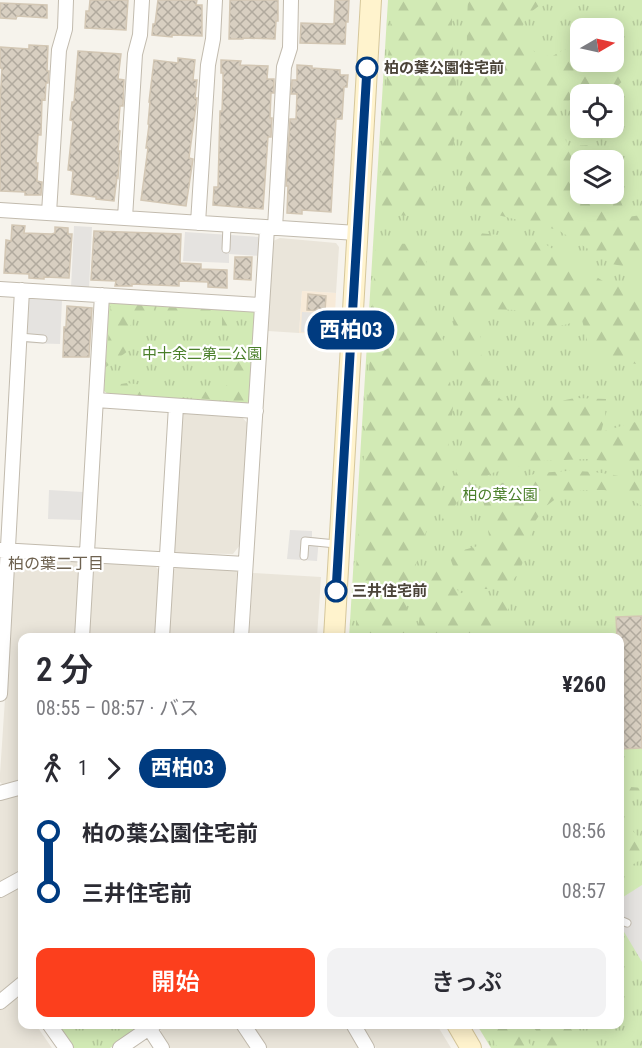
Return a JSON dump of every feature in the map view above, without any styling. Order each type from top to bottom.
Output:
[{"type":"street","points":[[48,213],[59,50],[65,29],[66,0]]},
{"type":"street","points":[[125,218],[135,54],[140,35],[142,0]]},
{"type":"street","points":[[198,223],[208,64],[213,39],[215,0]]},
{"type":"street","points":[[241,633],[261,305],[271,228],[284,67],[290,48],[291,0]]},
{"type":"street","points":[[334,633],[371,0]]},
{"type":"street","points":[[0,210],[357,233]]},
{"type":"street","points":[[0,289],[261,305]]},
{"type":"street","points":[[0,694],[4,550],[22,290]]},
{"type":"street","points":[[82,633],[102,295]]},
{"type":"street","points":[[96,400],[256,411]]},
{"type":"street","points":[[162,633],[176,406]]},
{"type":"street","points":[[4,550],[245,564]]},
{"type":"street","points":[[0,793],[18,789]]},
{"type":"street","points":[[0,890],[18,880]]},
{"type":"street","points":[[0,1002],[18,988]]},
{"type":"street","points":[[53,1029],[66,1048]]},
{"type":"street","points":[[120,1048],[148,1029]]},
{"type":"street","points":[[153,1029],[162,1048]]},
{"type":"street","points":[[247,1029],[260,1048]]},
{"type":"street","points":[[355,1029],[367,1048]]},
{"type":"street","points":[[460,1029],[471,1048]]},
{"type":"lane","points":[[226,249],[227,225]]},
{"type":"lane","points":[[318,317],[352,319]]},
{"type":"lane","points":[[20,337],[43,339]]},
{"type":"lane","points":[[304,556],[305,541],[339,544]]},
{"type":"shaded area","points":[[74,226],[92,227],[89,289],[71,288]]},
{"type":"shaded area","points":[[185,232],[258,237],[261,243],[261,256],[229,254],[229,263],[183,261]]},
{"type":"shaded area","points":[[280,238],[336,243],[339,247],[336,293],[302,291],[299,333],[268,331],[273,241]]},
{"type":"shaded area","points":[[302,291],[336,293],[334,335],[299,333]]},
{"type":"shaded area","points":[[29,299],[62,300],[60,344],[27,343]]},
{"type":"shaded area","points":[[302,312],[325,313],[324,323],[334,324],[333,334],[301,332]]},
{"type":"shaded area","points":[[183,412],[241,416],[249,425],[240,545],[233,554],[175,553],[171,548],[178,418]]},
{"type":"shaded area","points":[[49,490],[83,492],[82,520],[48,519]]},
{"type":"shaded area","points":[[290,530],[312,531],[312,537],[319,538],[317,561],[287,559]]},
{"type":"shaded area","points":[[17,558],[75,560],[82,571],[77,633],[18,633],[18,783],[4,786],[0,782],[0,774],[14,564]]},
{"type":"shaded area","points":[[98,561],[153,564],[159,570],[155,633],[88,633],[93,565]]},
{"type":"shaded area","points":[[184,564],[237,570],[234,633],[167,633],[170,571]]},
{"type":"shaded area","points":[[253,573],[321,577],[317,633],[249,633]]},
{"type":"shaded area","points":[[18,794],[18,874],[0,885],[0,798]]},
{"type":"shaded area","points":[[642,885],[642,962],[624,932],[624,896]]},
{"type":"shaded area","points":[[18,886],[18,979],[0,995],[0,896]]},
{"type":"shaded area","points":[[16,996],[18,999],[18,1029],[39,1029],[52,1048],[0,1048],[0,1010]]},
{"type":"shaded area","points":[[161,1029],[240,1029],[253,1048],[168,1048],[161,1037]]},
{"type":"shaded area","points":[[253,1029],[348,1029],[360,1048],[266,1048]]},
{"type":"shaded area","points":[[364,1029],[439,1029],[451,1048],[376,1048]]},
{"type":"green space","name":"柏の葉公園","points":[[388,0],[642,0],[642,1048],[491,1048],[479,1029],[624,1029],[624,633],[349,633]]},
{"type":"green space","points":[[392,0],[453,0],[452,41],[459,118],[445,176],[434,183],[429,216],[378,215]]},
{"type":"green space","points":[[468,0],[544,0],[527,15],[518,39],[535,52],[551,57],[570,48],[570,72],[624,72],[624,49],[631,54],[626,78],[620,84],[570,84],[570,100],[560,106],[561,128],[568,146],[587,145],[594,150],[570,150],[570,204],[622,204],[627,217],[642,215],[642,270],[612,264],[558,230],[466,207]]},
{"type":"green space","points":[[478,233],[510,236],[545,244],[606,283],[642,289],[642,365],[591,356],[582,320],[564,325],[541,327],[515,310],[486,309],[480,323],[481,354],[487,378],[500,399],[515,408],[575,398],[606,399],[601,432],[642,420],[642,469],[634,465],[587,459],[541,461],[492,473],[465,490],[446,520],[442,518],[458,465],[465,411],[464,389],[449,288],[451,242]]},
{"type":"green space","points":[[376,243],[415,244],[416,253],[426,253],[428,303],[446,347],[453,407],[445,475],[419,553],[407,601],[407,633],[356,633],[356,569]]},
{"type":"green space","points":[[120,297],[155,302],[153,311],[136,313],[129,329],[121,336],[128,351],[106,367],[111,303]]},
{"type":"green space","name":"中十余二第二公園","points":[[113,300],[251,309],[256,314],[251,399],[246,404],[109,395],[104,391],[109,304]]},
{"type":"green space","points":[[165,307],[245,310],[236,322],[222,327],[222,317],[164,314]]},
{"type":"green space","points":[[244,346],[252,347],[249,398],[244,402],[182,397],[183,388],[223,390],[233,377],[235,351]]},
{"type":"green space","points":[[121,384],[167,388],[167,398],[117,394]]},
{"type":"green space","points":[[567,471],[605,473],[642,484],[642,506],[625,496],[604,490],[584,490],[562,494],[545,507],[534,523],[520,571],[510,584],[497,589],[481,589],[466,583],[454,569],[448,552],[478,546],[489,536],[480,492],[495,485],[538,473]]},
{"type":"green space","points":[[431,557],[459,592],[474,598],[512,599],[501,633],[418,633]]},
{"type":"green space","points":[[624,767],[631,775],[631,787],[642,788],[642,793],[624,799]]},
{"type":"green space","points":[[624,821],[640,839],[642,838],[642,859],[624,870]]},
{"type":"green space","points":[[61,1029],[139,1029],[110,1048],[73,1048]]},
{"type":"green space","points":[[486,1029],[518,1029],[533,1048],[498,1048]]},
{"type":"green space","points":[[535,1029],[571,1029],[581,1048],[548,1048]]},
{"type":"building","points":[[90,0],[128,0],[126,30],[85,28],[86,11],[89,11]]},
{"type":"building","points":[[158,0],[197,0],[196,5],[202,5],[202,36],[152,35]]},
{"type":"building","points":[[230,0],[278,0],[275,39],[229,39]]},
{"type":"building","points":[[335,0],[349,0],[345,44],[300,43],[301,23],[334,24]]},
{"type":"building","points":[[0,3],[47,5],[47,18],[17,16],[16,19],[0,18]]},
{"type":"building","points":[[29,45],[48,46],[48,83],[46,83],[45,100],[42,99],[41,135],[38,135],[36,163],[38,163],[37,181],[42,182],[41,195],[0,191],[2,68],[0,68],[0,47],[29,49]]},
{"type":"building","points":[[78,51],[121,54],[118,79],[124,80],[123,106],[120,106],[118,151],[120,151],[114,201],[71,194],[73,171],[68,170],[73,121],[70,120],[72,102],[74,102]]},
{"type":"building","points":[[178,58],[195,60],[193,80],[197,80],[195,98],[197,98],[189,158],[193,159],[186,206],[141,200],[148,148],[146,148],[149,102],[154,60],[178,63]]},
{"type":"building","points":[[221,60],[241,61],[240,65],[268,66],[267,79],[274,79],[274,93],[271,93],[271,137],[268,137],[263,209],[213,205],[214,187],[218,187],[223,83]]},
{"type":"building","points":[[297,65],[340,70],[340,75],[348,75],[347,87],[344,87],[342,119],[336,119],[331,212],[302,210],[302,214],[287,213],[288,186],[286,186],[290,119],[296,119],[297,94],[291,94],[292,80],[297,80]]},
{"type":"building","points":[[12,225],[25,226],[24,233],[52,234],[55,233],[55,227],[68,228],[68,234],[72,234],[69,278],[29,278],[29,274],[4,273],[6,240],[11,241]]},
{"type":"building","points":[[94,231],[181,234],[180,263],[201,264],[201,269],[227,270],[227,288],[208,287],[208,282],[179,281],[179,286],[132,284],[132,286],[115,286],[116,281],[91,280]]},
{"type":"building","points":[[235,257],[252,257],[251,280],[234,279]]},
{"type":"building","points":[[308,294],[326,296],[325,311],[307,310]]},
{"type":"building","points":[[67,306],[92,308],[89,357],[63,357]]},
{"type":"building","points":[[642,616],[642,748],[624,749],[624,633],[617,633],[616,617]]},
{"type":"bus line","name":"西柏03","points":[[336,591],[367,68]]},
{"type":"place","name":"柏の葉公園住宅前","points":[[367,68]]},
{"type":"place","name":"三井住宅前","points":[[336,591]]},
{"type":"district","name":"柏の葉二丁目","points":[[56,563]]}]
